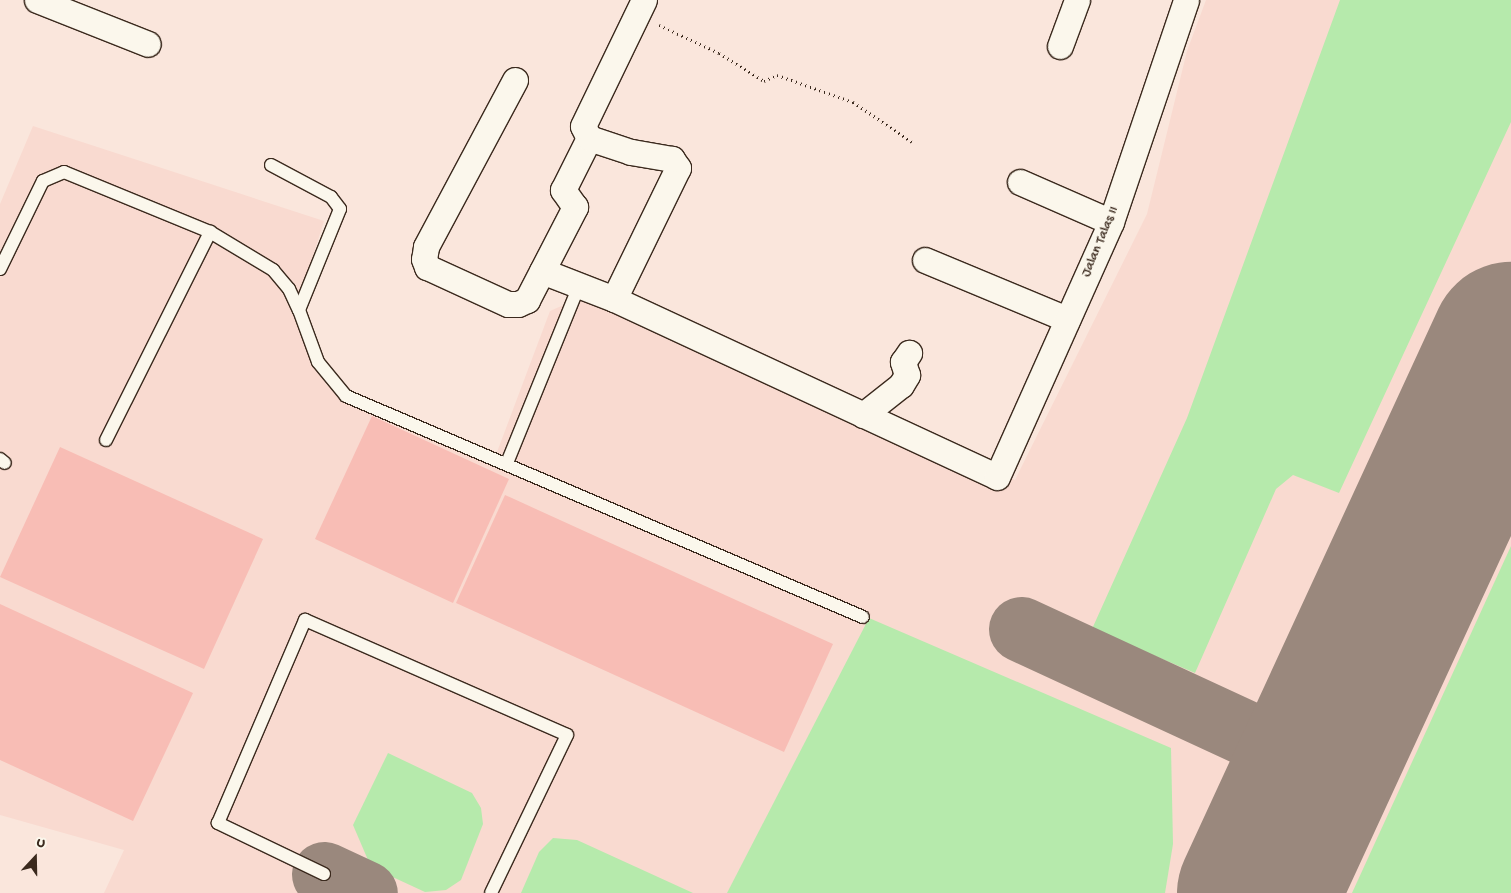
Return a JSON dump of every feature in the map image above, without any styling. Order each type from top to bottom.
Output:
[{"type":"street","points":[[37,0],[148,44]]},
{"type":"street","points":[[1060,46],[1077,0]]},
{"type":"street","name":"Jalan Talas II","points":[[863,415],[997,477],[1111,222],[1186,0]]},
{"type":"street","points":[[614,299],[678,168],[672,159],[631,152],[590,138],[583,122],[641,8]]},
{"type":"street","points":[[515,80],[466,168],[426,247],[424,259],[427,267],[508,304],[518,304],[527,300],[575,208],[563,190],[590,138]]},
{"type":"street","points":[[1020,182],[1111,222]]},
{"type":"street","points":[[926,260],[1067,319]]},
{"type":"street","points":[[542,271],[614,299],[863,415],[900,386],[907,375],[903,362],[909,353]]},
{"type":"lane","points":[[271,165],[331,197],[340,209],[299,310]]},
{"type":"lane","points":[[0,269],[43,181],[64,172],[210,232],[273,270],[289,288],[318,362],[346,396],[863,617]]},
{"type":"lane","points":[[106,440],[210,232]]},
{"type":"lane","points":[[507,464],[579,286]]},
{"type":"lane","points":[[324,874],[218,823],[305,620],[567,735],[491,893]]},
{"type":"path","points":[[641,8],[764,81],[777,76],[853,102],[912,142]]},
{"type":"shaded area","points":[[1206,0],[1511,0],[1511,893],[104,893],[124,850],[0,815],[0,204],[33,126],[324,221],[301,294],[326,385],[497,452],[550,311],[600,289],[1015,480],[1147,214],[1187,51]]},
{"type":"green space","points":[[1340,0],[1511,0],[1511,122],[1339,493],[1293,475],[1276,489],[1195,673],[1092,629],[1187,418]]},
{"type":"green space","points":[[1511,546],[1511,893],[1352,893]]},
{"type":"green space","points":[[869,618],[1171,748],[1173,844],[1165,893],[727,893]]},
{"type":"green space","points":[[388,753],[472,793],[481,808],[483,824],[461,880],[446,890],[425,892],[371,867],[353,825]]},
{"type":"green space","points":[[553,838],[577,840],[693,893],[521,893],[539,852]]},
{"type":"building","points":[[372,416],[509,479],[453,603],[315,539]]},
{"type":"building","points":[[60,447],[263,539],[204,669],[0,577]]},
{"type":"building","points":[[505,495],[833,644],[784,752],[456,603]]},
{"type":"building","points":[[0,604],[193,693],[133,821],[0,760]]},
{"type":"taxiway","points":[[1021,629],[1316,765]]},
{"type":"taxiway","points":[[324,874],[365,893]]},
{"type":"runway","points":[[1257,893],[1511,342]]}]
